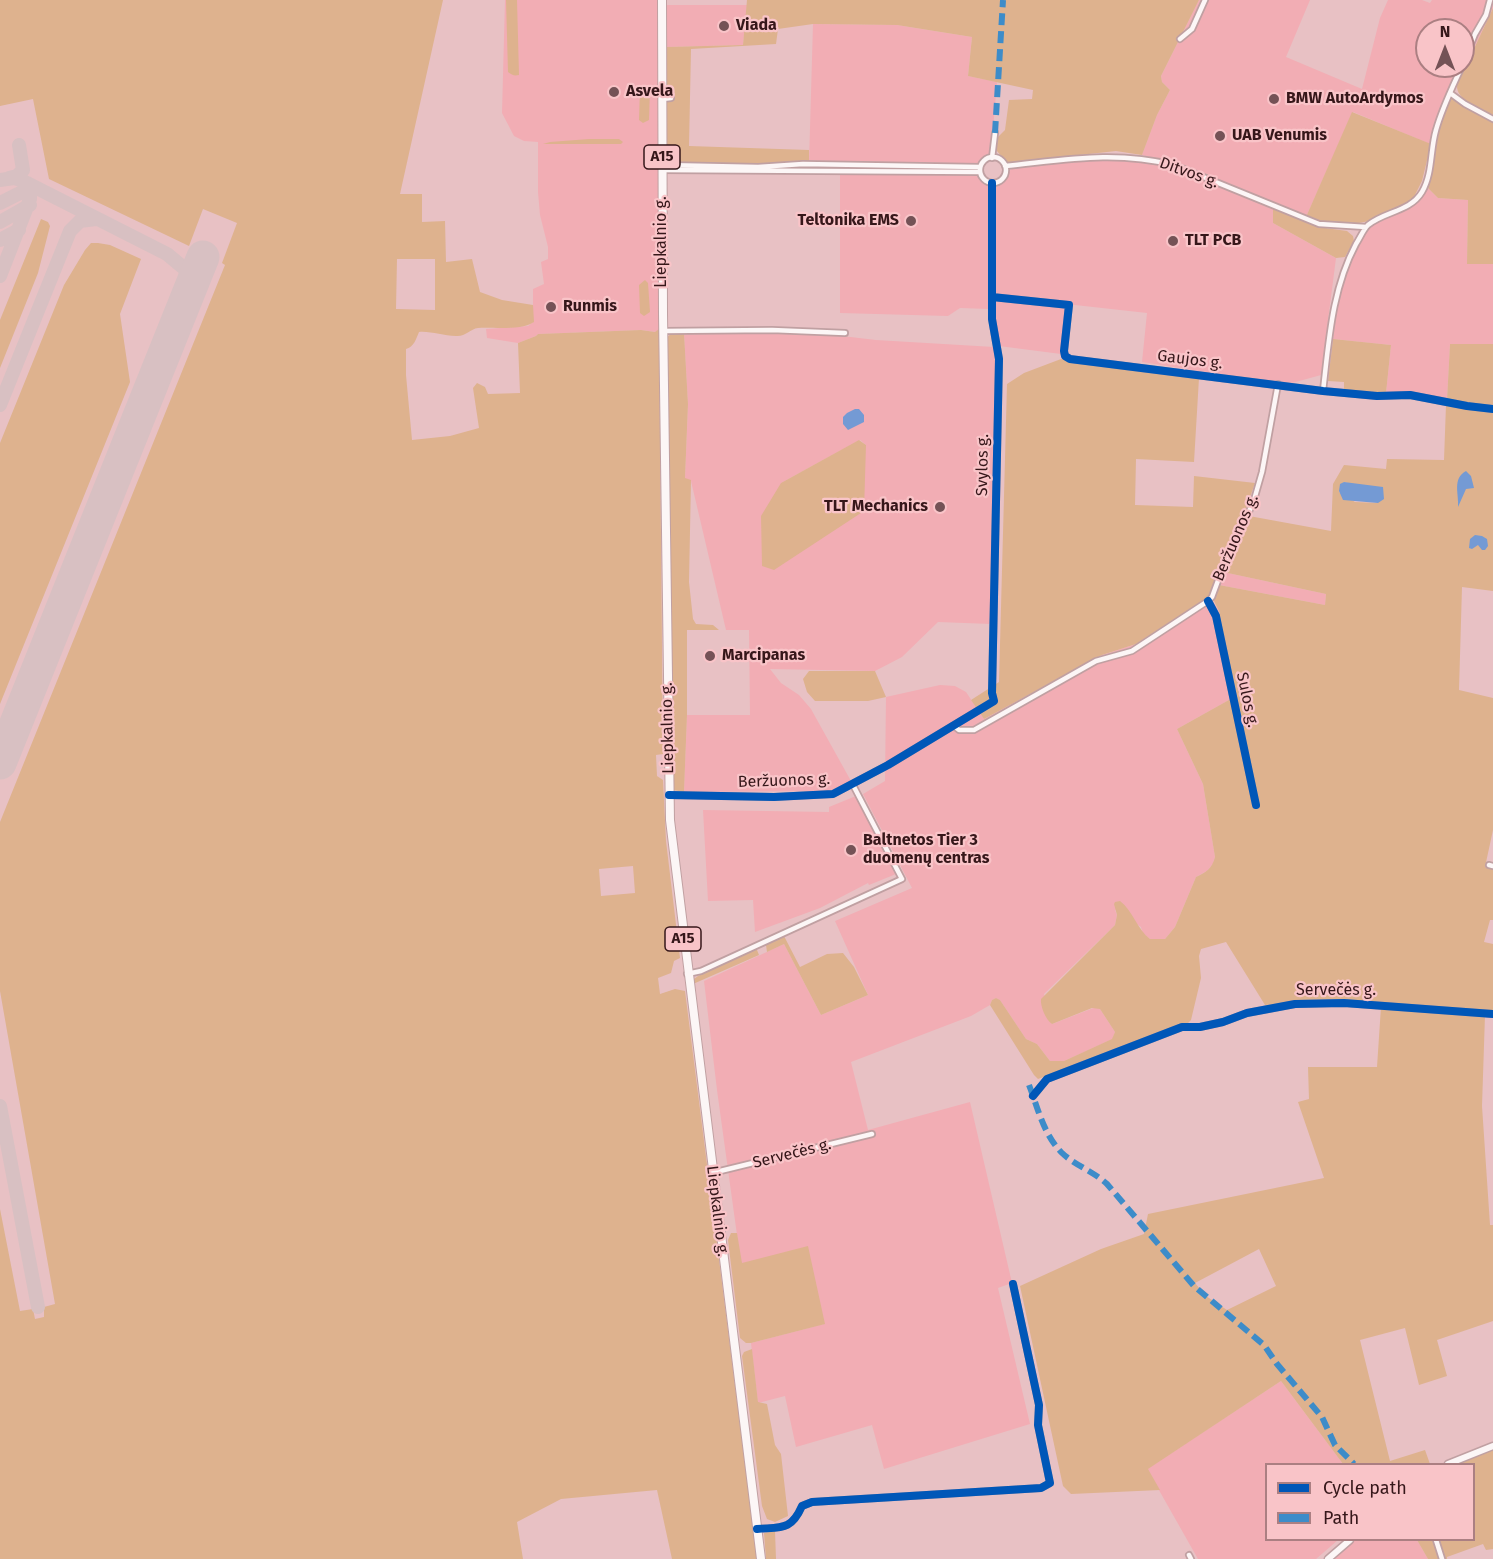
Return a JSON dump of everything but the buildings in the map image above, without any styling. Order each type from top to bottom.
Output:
[{"type":"highway","name":"Liepkalnio g.","points":[[662,0],[663,331],[671,844],[761,1559]]},
{"type":"main road","points":[[1450,1463],[1493,1446]]},
{"type":"main road","points":[[1328,1559],[1348,1541]]},
{"type":"street","points":[[1180,39],[1192,29],[1205,0]]},
{"type":"street","points":[[1475,34],[1486,15],[1490,0]]},
{"type":"street","points":[[1323,390],[1337,292],[1346,262],[1366,227],[1375,220],[1401,210],[1412,203],[1422,192],[1432,163],[1436,130],[1456,78]]},
{"type":"street","points":[[1450,93],[1493,119]]},
{"type":"street","points":[[662,99],[671,98]]},
{"type":"street","points":[[992,158],[996,133]]},
{"type":"street","name":"Ditvos g.","points":[[1005,166],[1111,155],[1150,159],[1174,165],[1318,224],[1366,227]]},
{"type":"street","points":[[992,158],[1000,160],[1005,166],[1003,178],[992,183],[984,180],[980,170],[984,161],[992,158]]},
{"type":"street","points":[[662,168],[803,164],[857,168],[980,170]]},
{"type":"street","name":"Svylos g.","points":[[954,726],[994,701],[992,693],[999,359],[992,319],[992,183]]},
{"type":"street","name":"Gaujos g.","points":[[992,297],[1069,305],[1064,351],[1065,356],[1070,359],[1377,396],[1410,394],[1493,409]]},
{"type":"street","points":[[663,331],[772,330],[845,333]]},
{"type":"street","name":"Beržuonos g.","points":[[669,795],[824,796],[840,792],[954,726],[959,730],[974,730],[1096,661],[1132,651],[1208,602],[1254,500],[1262,472],[1278,384]]},
{"type":"street","name":"Sulos g.","points":[[1208,602],[1216,616],[1256,805]]},
{"type":"street","points":[[687,974],[701,971],[902,879],[853,784]]},
{"type":"street","name":"Servečės g.","points":[[1033,1096],[1047,1079],[1182,1027],[1200,1027],[1270,1007],[1344,1003],[1493,1014]]},
{"type":"street","name":"Servečės g.","points":[[712,1173],[872,1134]]},
{"type":"street","points":[[757,1529],[787,1527],[796,1519],[802,1506],[812,1502],[1041,1488],[1050,1483],[1038,1425],[1039,1405],[1013,1284]]},
{"type":"street","points":[[1437,1541],[1442,1559]]},
{"type":"shaded area","points":[[0,0],[443,0],[400,194],[422,194],[422,222],[445,221],[446,262],[472,259],[480,292],[502,300],[533,305],[534,322],[514,328],[478,328],[459,336],[419,332],[413,345],[406,349],[412,440],[450,436],[479,428],[473,388],[477,383],[485,387],[488,394],[520,393],[518,343],[538,334],[641,330],[655,332],[659,329],[663,754],[656,755],[657,776],[663,780],[666,841],[680,958],[674,961],[671,973],[658,978],[660,994],[675,989],[685,991],[757,1559],[672,1559],[657,1490],[561,1499],[517,1522],[523,1559],[0,1559],[0,1209],[20,1311],[33,1309],[35,1319],[44,1317],[44,1307],[55,1304],[0,991],[0,822],[225,265],[222,263],[237,223],[203,209],[189,246],[49,179],[33,99],[0,106]],"holes":[[[397,259],[435,259],[435,310],[396,309]],[[633,866],[635,893],[601,896],[599,869]]]},
{"type":"shaded area","points":[[505,0],[658,0],[659,329],[656,332],[641,330],[538,334],[518,343],[487,338],[486,329],[528,326],[533,322],[533,289],[544,284],[541,262],[548,259],[538,192],[538,142],[524,141],[514,136],[502,113]]},
{"type":"shaded area","points":[[506,0],[517,0],[519,75],[508,72]]},
{"type":"shaded area","points":[[747,0],[1199,0],[1161,76],[1162,82],[1170,90],[1157,115],[1142,155],[1116,151],[1007,163],[997,151],[997,138],[1005,130],[1009,100],[1032,99],[1033,90],[968,76],[972,37],[897,25],[813,24],[778,29],[776,44],[691,49],[689,146],[809,150],[809,163],[755,166],[740,163],[671,164],[667,160],[666,47],[743,45]]},
{"type":"shaded area","points":[[1199,0],[1310,0],[1286,57],[1362,89],[1380,18],[1388,0],[1422,0],[1430,3],[1432,0],[1493,0],[1493,8],[1475,46],[1475,18],[1415,18],[1415,78],[1460,78],[1441,122],[1437,147],[1353,112],[1306,217],[1196,170],[1142,155],[1157,115],[1170,90],[1162,82],[1161,76]]},
{"type":"shaded area","points":[[665,5],[747,5],[743,45],[666,47]]},
{"type":"shaded area","points":[[1493,8],[1493,115],[1465,100],[1458,91],[1457,85],[1460,78],[1475,78],[1475,46]]},
{"type":"shaded area","points":[[813,24],[897,25],[972,37],[968,76],[997,82],[991,153],[976,165],[809,163]]},
{"type":"shaded area","points":[[646,85],[650,89],[649,120],[643,123],[639,120],[640,88]]},
{"type":"shaded area","points":[[1451,97],[1493,121],[1493,264],[1467,264],[1468,200],[1438,198],[1428,188],[1441,122]]},
{"type":"shaded area","points":[[1352,112],[1431,144],[1422,181],[1414,197],[1401,208],[1369,221],[1349,225],[1306,217]]},
{"type":"shaded area","points":[[619,139],[623,142],[621,144],[543,144],[550,142]]},
{"type":"shaded area","points":[[1113,158],[1158,163],[1200,177],[1273,208],[1273,223],[1336,258],[1321,375],[1292,383],[1142,362],[1147,313],[994,296],[995,188],[1008,172],[1013,168]]},
{"type":"shaded area","points":[[840,174],[976,174],[989,186],[989,309],[960,308],[948,316],[840,313]]},
{"type":"shaded area","points":[[1428,188],[1438,198],[1468,200],[1467,264],[1493,264],[1493,344],[1450,344],[1447,400],[1405,392],[1386,393],[1391,345],[1333,339],[1339,292],[1351,258],[1366,230],[1374,223],[1410,208]]},
{"type":"shaded area","points":[[1273,208],[1318,227],[1347,231],[1353,236],[1354,241],[1345,257],[1336,258],[1273,223]]},
{"type":"shaded area","points":[[41,219],[48,222],[50,226],[38,273],[0,368],[0,320]]},
{"type":"shaded area","points":[[91,243],[110,245],[141,259],[120,314],[130,382],[0,704],[0,443],[64,285],[85,250]]},
{"type":"shaded area","points":[[645,280],[648,283],[650,312],[644,316],[640,313],[639,285]]},
{"type":"shaded area","points":[[994,300],[1067,306],[1061,354],[999,346],[994,319]]},
{"type":"shaded area","points":[[672,333],[684,333],[688,404],[685,478],[691,480],[689,582],[693,619],[696,624],[713,625],[719,630],[687,630],[684,792],[673,790],[666,338]]},
{"type":"shaded area","points":[[684,333],[825,334],[876,340],[994,347],[996,353],[991,624],[938,622],[902,657],[875,671],[770,669],[781,683],[799,695],[811,709],[851,781],[831,791],[684,792],[687,715],[750,715],[749,630],[726,630],[691,481],[685,479],[688,404]],"holes":[[[860,440],[866,445],[781,483]]]},
{"type":"shaded area","points":[[1333,339],[1391,345],[1386,393],[1344,391],[1344,382],[1328,381]]},
{"type":"shaded area","points":[[1450,344],[1493,344],[1493,407],[1447,400]]},
{"type":"shaded area","points":[[1061,359],[1199,378],[1194,462],[1136,459],[1135,505],[1193,507],[1194,476],[1255,483],[1235,541],[1210,596],[1136,644],[1102,655],[984,719],[971,700],[999,682],[1007,384],[1024,373]]},
{"type":"shaded area","points":[[1446,405],[1493,410],[1493,591],[1462,587],[1459,690],[1493,698],[1493,830],[1485,867],[1493,869],[1493,920],[1490,920],[1484,942],[1493,944],[1493,1012],[1345,1001],[1265,1005],[1226,942],[1201,949],[1199,956],[1201,978],[1191,1020],[1188,1023],[1038,1079],[990,1005],[992,1000],[996,998],[1000,1000],[1026,1039],[1037,1044],[1050,1061],[1064,1061],[1112,1039],[1115,1032],[1100,1009],[1092,1008],[1052,1024],[1044,1013],[1041,999],[1115,925],[1117,915],[1115,902],[1120,901],[1124,905],[1150,939],[1165,939],[1175,927],[1196,877],[1208,870],[1214,861],[1203,784],[1177,729],[1236,696],[1219,611],[1213,599],[1219,585],[1325,605],[1326,594],[1223,572],[1249,516],[1331,531],[1333,484],[1344,465],[1386,469],[1387,459],[1444,460]],"holes":[[[1344,482],[1353,484],[1378,503],[1355,502],[1339,492]]]},
{"type":"shaded area","points":[[859,440],[866,445],[864,511],[774,570],[762,566],[761,516],[781,483]]},
{"type":"shaded area","points":[[1223,572],[1326,594],[1325,605],[1219,585]]},
{"type":"shaded area","points":[[1210,596],[1219,611],[1236,696],[1177,729],[1203,784],[1215,857],[1213,864],[1207,871],[1196,877],[1175,927],[1165,939],[1150,939],[1143,934],[1141,927],[1115,910],[1117,915],[1115,925],[1044,994],[1052,1024],[1096,1007],[1100,1009],[1115,1032],[1113,1039],[1064,1061],[1050,1061],[1037,1044],[1026,1039],[1000,1000],[996,998],[990,1005],[971,1016],[851,1062],[868,1130],[970,1102],[1012,1283],[998,1288],[1030,1424],[884,1469],[872,1425],[796,1447],[785,1396],[758,1403],[751,1343],[824,1324],[741,1264],[704,981],[784,944],[821,1015],[868,995],[835,921],[912,888],[863,794],[885,781],[886,697],[940,685],[955,686],[966,692],[984,719],[1102,655],[1136,644]]},
{"type":"shaded area","points":[[809,671],[875,671],[886,697],[868,701],[815,701],[807,692],[803,679]]},
{"type":"shaded area","points":[[856,796],[896,874],[869,885],[868,883],[820,908],[755,932],[753,900],[708,901],[703,810],[829,812],[829,807]]},
{"type":"shaded area","points":[[784,936],[800,967],[827,954],[843,953],[854,967],[868,995],[821,1015],[784,944],[767,952],[766,945]]},
{"type":"shaded area","points":[[751,950],[757,950],[759,955],[693,984],[694,979],[698,976]]},
{"type":"shaded area","points":[[1381,1007],[1485,1015],[1482,1106],[1490,1225],[1493,1225],[1493,1321],[1437,1340],[1447,1376],[1419,1385],[1405,1328],[1360,1340],[1390,1461],[1425,1450],[1430,1463],[1342,1463],[1281,1381],[1148,1469],[1160,1490],[1071,1494],[1063,1486],[1020,1286],[1101,1249],[1144,1234],[1148,1214],[1324,1178],[1298,1102],[1309,1099],[1308,1067],[1377,1067]],"holes":[[[1259,1249],[1276,1286],[1227,1310],[1206,1296],[1195,1283]]]},
{"type":"shaded area","points":[[731,1233],[737,1233],[742,1263],[808,1246],[825,1324],[751,1343],[746,1343],[740,1338],[728,1240]]},
{"type":"shaded area","points":[[752,1349],[758,1402],[767,1404],[775,1445],[781,1454],[788,1516],[775,1522],[767,1519],[762,1506],[742,1356],[744,1352]]},
{"type":"shaded area","points":[[1281,1381],[1342,1463],[1265,1463],[1265,1541],[1337,1541],[1316,1559],[1198,1559],[1147,1469]]},
{"type":"shaded area","points":[[1493,1449],[1493,1549],[1486,1550],[1483,1544],[1447,1557],[1447,1559],[1428,1559],[1418,1541],[1475,1541],[1475,1463],[1458,1463]]},
{"type":"shaded area","points":[[775,1531],[776,1559],[766,1559],[764,1533]]},
{"type":"shaded area","points":[[1354,1541],[1418,1541],[1428,1559],[1332,1559]]},
{"type":"water","points":[[859,409],[864,415],[864,422],[848,430],[843,424],[843,417]]},
{"type":"water","points":[[1466,471],[1471,476],[1474,488],[1466,489],[1458,507],[1458,482]]},
{"type":"water","points":[[1344,482],[1383,487],[1384,499],[1378,503],[1343,500],[1339,491],[1340,484]]},
{"type":"water","points":[[1475,535],[1487,539],[1488,546],[1485,550],[1478,545],[1472,549],[1469,548],[1470,539]]},
{"type":"taxiway","points":[[9,178],[17,176],[23,170],[19,145]]},
{"type":"taxiway","points":[[0,180],[14,178],[21,180],[167,254],[185,269],[190,290]]},
{"type":"taxiway","points":[[0,276],[30,199],[30,189],[23,181]]},
{"type":"taxiway","points":[[0,203],[26,190],[36,189]]},
{"type":"taxiway","points":[[0,222],[30,205]]},
{"type":"taxiway","points":[[0,405],[70,231],[80,221],[96,219]]},
{"type":"taxiway","points":[[0,240],[19,230]]},
{"type":"taxiway","points":[[0,1106],[38,1307]]},
{"type":"runway","points":[[0,763],[203,257]]},
{"type":"marked path","points":[[995,133],[1003,0]]},
{"type":"marked path","points":[[1029,1085],[1045,1129],[1055,1145],[1072,1161],[1107,1184],[1194,1286],[1264,1345],[1322,1417],[1335,1445],[1353,1463]]},
{"type":"cycle path","points":[[669,795],[774,797],[833,794],[888,765],[994,701],[992,693],[999,359],[992,319],[992,183]]},
{"type":"cycle path","points":[[992,297],[1069,305],[1064,351],[1065,356],[1070,359],[1323,391],[1377,396],[1410,395],[1493,409]]},
{"type":"cycle path","points":[[1208,601],[1216,616],[1256,805]]},
{"type":"cycle path","points":[[1033,1096],[1047,1079],[1182,1027],[1200,1027],[1247,1013],[1295,1004],[1344,1003],[1493,1014]]},
{"type":"cycle path","points":[[757,1529],[789,1524],[802,1506],[812,1502],[1041,1488],[1050,1483],[1038,1425],[1039,1405],[1013,1284]]},
{"type":"place","name":"Viada","points":[[724,26]]},
{"type":"place","name":"Asvela","points":[[614,92]]},
{"type":"place","name":"BMW AutoArdymos","points":[[1274,99]]},
{"type":"place","name":"UAB Venumis","points":[[1220,136]]},
{"type":"place","name":"Teltonika EMS","points":[[911,221]]},
{"type":"place","name":"TLT PCB","points":[[1173,241]]},
{"type":"place","name":"Runmis","points":[[551,307]]},
{"type":"place","name":"TLT Mechanics","points":[[940,507]]},
{"type":"place","name":"Marcipanas","points":[[710,656]]},
{"type":"place","name":"Baltnetos Tier 3 duomenų centras","points":[[851,850]]}]
